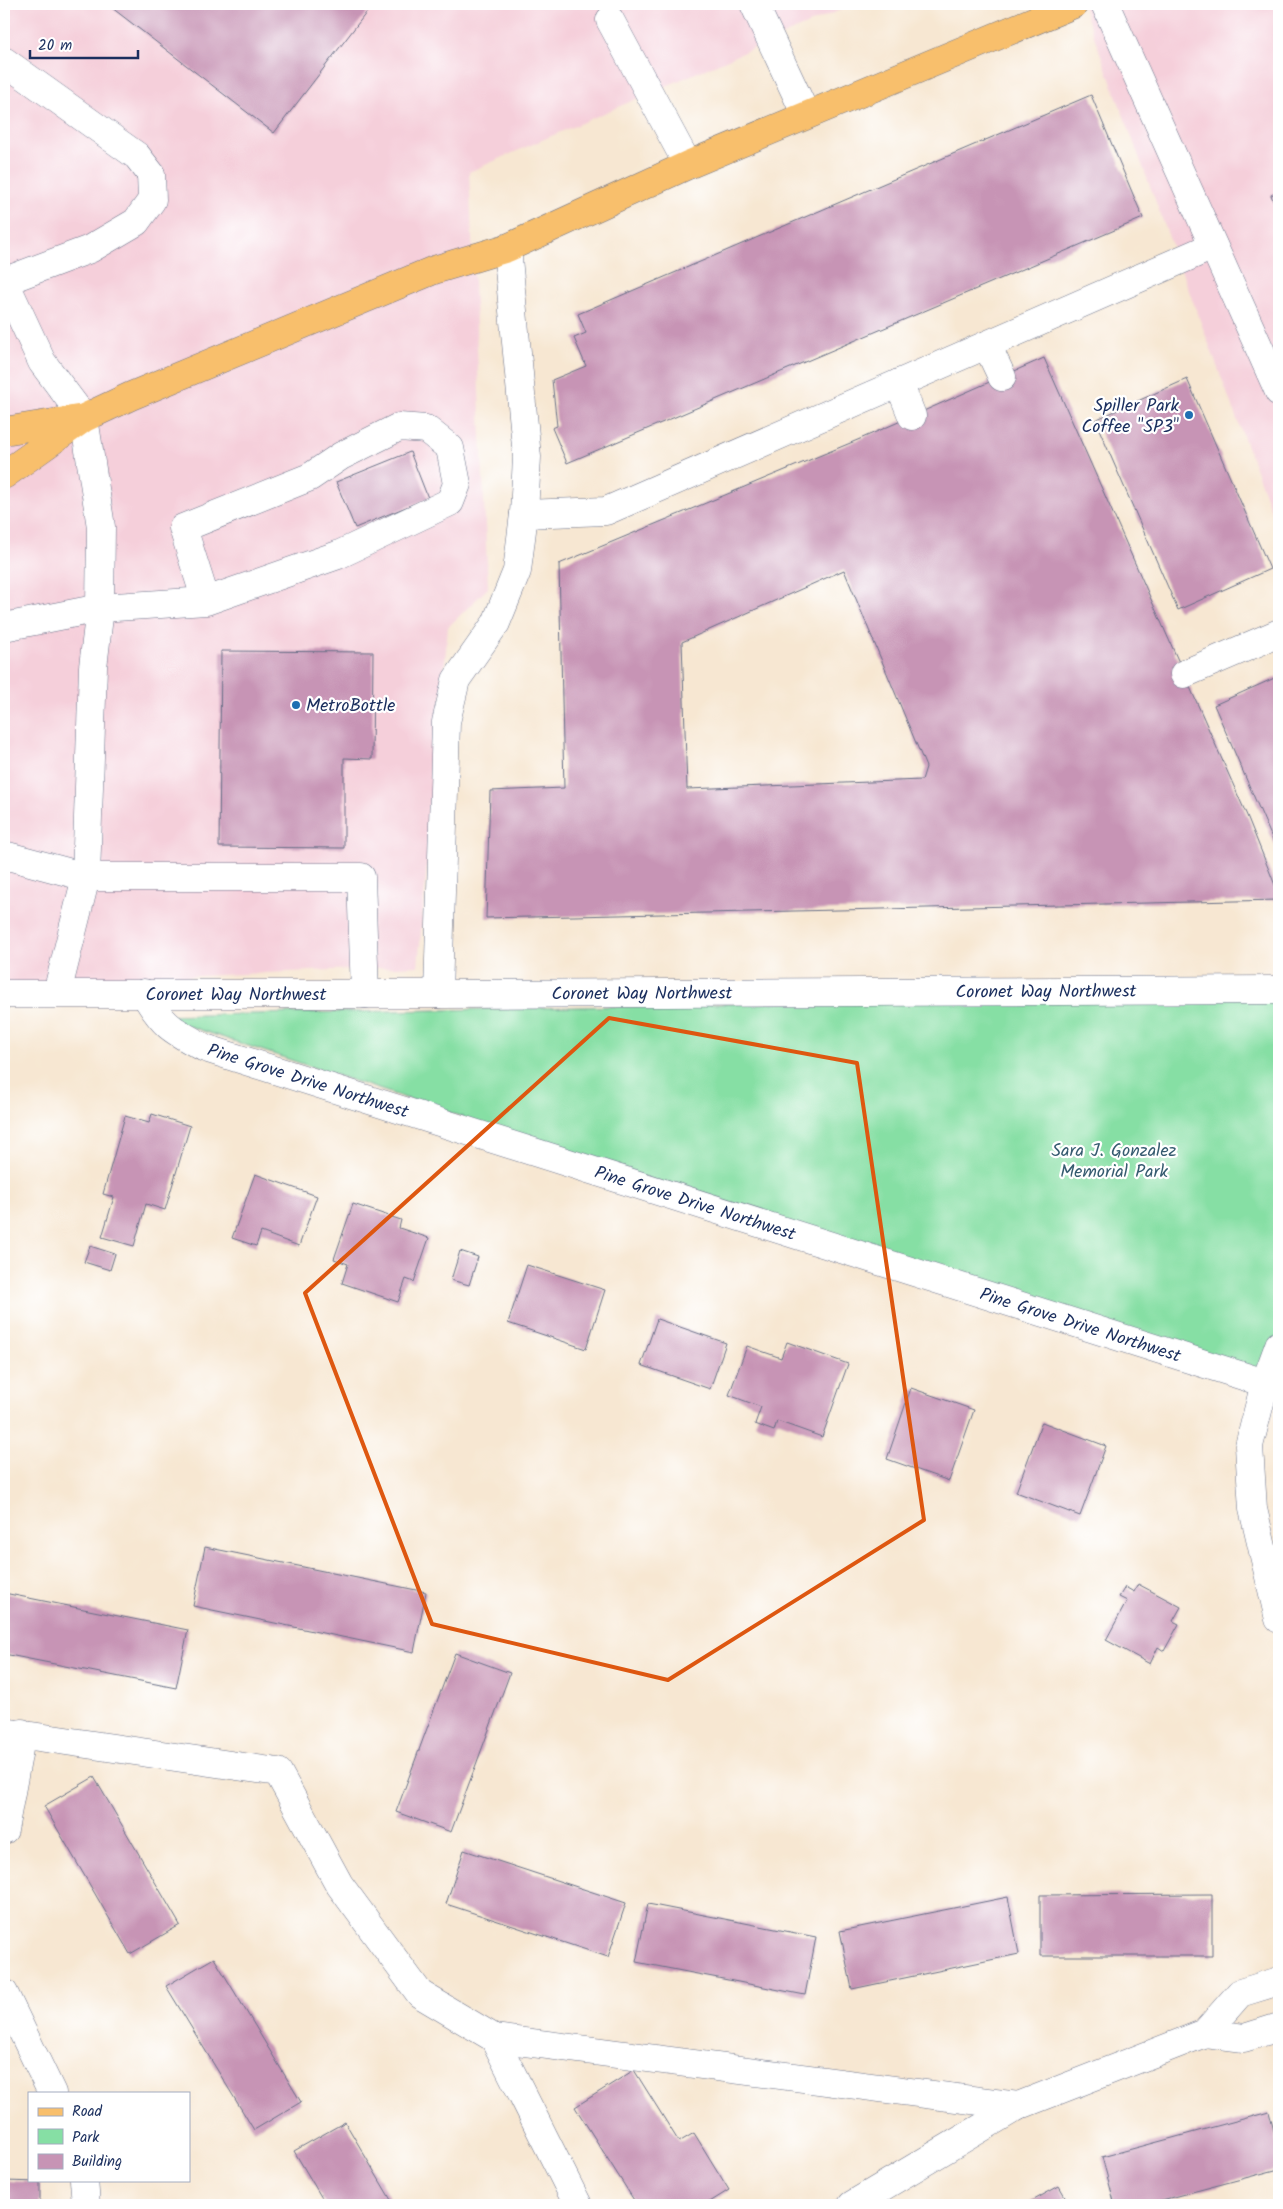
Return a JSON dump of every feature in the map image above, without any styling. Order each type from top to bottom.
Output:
[{"type":"main road","points":[[4,475],[84,418],[131,396],[434,270],[507,248],[688,164],[1074,4]]},
{"type":"main road","points":[[4,431],[84,418]]},
{"type":"street","points":[[754,4],[806,115]]},
{"type":"street","points":[[1105,4],[1279,392]]},
{"type":"street","points":[[610,20],[688,164]]},
{"type":"street","points":[[4,61],[137,156],[151,174],[152,200],[136,222],[90,249],[5,280],[42,362],[84,418],[101,527],[100,608],[93,667],[86,877],[56,993]]},
{"type":"street","points":[[524,514],[606,511],[1214,246]]},
{"type":"street","points":[[438,994],[446,722],[456,680],[496,622],[517,570],[524,514],[527,457],[507,248]]},
{"type":"street","points":[[987,345],[1002,377]]},
{"type":"street","points":[[899,383],[912,416]]},
{"type":"street","points":[[4,627],[100,608],[206,601],[338,555],[450,502],[457,484],[450,448],[426,429],[399,427],[341,456],[310,477],[183,528],[206,601]]},
{"type":"street","points":[[1184,674],[1279,633]]},
{"type":"street","points":[[4,855],[86,877],[361,877],[365,994]]},
{"type":"street","name":"Coronet Way Northwest","points":[[4,994],[1279,990]]},
{"type":"street","name":"Pine Grove Drive Northwest","points":[[144,994],[158,1016],[172,1030],[205,1048],[1264,1383]]},
{"type":"street","points":[[1279,1345],[1264,1383],[1249,1446],[1253,1509],[1279,1619]]},
{"type":"street","points":[[4,1830],[13,1732],[278,1772],[339,1884],[420,1994],[494,2038],[1018,2106]]},
{"type":"street","points":[[852,2205],[1018,2106],[1205,2033],[1240,1993],[1279,1981]]},
{"type":"street","points":[[4,1992],[52,2092]]},
{"type":"street","points":[[1205,2033],[1244,2038],[1279,2027]]},
{"type":"street","points":[[494,2038],[578,2205]]},
{"type":"street","points":[[84,2182],[86,2205]]},
{"type":"highlighted area","points":[[609,1018],[857,1063],[924,1520],[668,1680],[432,1624],[305,1293]]},
{"type":"shaded area","points":[[4,4],[854,4],[469,172],[488,588],[448,627],[418,966],[4,985]]},
{"type":"shaded area","points":[[1082,4],[1279,4],[1279,532]]},
{"type":"green space","name":"Sara J. Gonzalez Memorial Park","points":[[1279,992],[1279,1347],[1265,1383],[158,1016]]},
{"type":"building","points":[[107,4],[373,4],[274,133]]},
{"type":"building","points":[[1091,95],[1143,218],[567,463],[552,428],[557,426],[552,380],[586,366],[574,338],[586,333],[578,314]]},
{"type":"building","points":[[1279,191],[1279,216],[1271,195]]},
{"type":"building","points":[[1044,358],[1248,818],[1279,895],[1279,900],[486,918],[490,791],[564,788],[559,564],[860,439]],"holes":[[[844,570],[926,767],[922,780],[687,789],[682,642]]]},
{"type":"building","points":[[1187,379],[1270,569],[1178,610],[1095,420]]},
{"type":"building","points":[[410,452],[428,498],[355,528],[336,482]]},
{"type":"building","name":"MetroBottle","points":[[221,651],[373,652],[372,759],[344,758],[344,848],[219,847]]},
{"type":"building","points":[[1279,676],[1279,854],[1214,705]]},
{"type":"building","points":[[152,1114],[190,1126],[165,1210],[146,1204],[134,1246],[102,1237],[114,1197],[103,1194],[125,1116],[149,1123]]},
{"type":"building","points":[[255,1174],[317,1196],[299,1246],[261,1232],[256,1246],[232,1238]]},
{"type":"building","points":[[353,1204],[401,1220],[399,1228],[429,1238],[414,1282],[406,1279],[398,1302],[342,1283],[348,1264],[334,1259]]},
{"type":"building","points":[[90,1246],[115,1254],[110,1270],[84,1262]]},
{"type":"building","points":[[460,1251],[478,1257],[469,1285],[451,1280]]},
{"type":"building","points":[[527,1265],[605,1290],[586,1349],[508,1323]]},
{"type":"building","points":[[657,1319],[726,1343],[710,1389],[641,1365]]},
{"type":"building","points":[[787,1342],[848,1364],[822,1437],[777,1421],[774,1431],[755,1424],[761,1407],[729,1395],[747,1346],[781,1358]]},
{"type":"building","points":[[911,1388],[974,1410],[949,1481],[887,1459]]},
{"type":"building","points":[[1042,1422],[1106,1446],[1080,1516],[1016,1492]]},
{"type":"building","points":[[205,1547],[426,1592],[414,1652],[193,1606]]},
{"type":"building","points":[[1138,1584],[1181,1607],[1173,1621],[1179,1624],[1164,1651],[1158,1647],[1150,1664],[1106,1640],[1127,1601],[1119,1597],[1125,1587],[1134,1592]]},
{"type":"building","points":[[4,1593],[188,1630],[176,1688],[4,1654]]},
{"type":"building","points":[[455,1653],[510,1673],[451,1832],[396,1812]]},
{"type":"building","points":[[94,1777],[180,1925],[130,1954],[44,1806]]},
{"type":"building","points":[[464,1850],[626,1903],[608,1957],[446,1904]]},
{"type":"building","points":[[1212,1894],[1212,1956],[1040,1956],[1040,1895]]},
{"type":"building","points":[[1008,1897],[1019,1954],[852,1989],[840,1931]]},
{"type":"building","points":[[648,1904],[816,1937],[805,1995],[636,1962]]},
{"type":"building","points":[[214,1958],[301,2102],[254,2130],[166,1986]]},
{"type":"building","points":[[634,2070],[679,2142],[694,2133],[729,2190],[705,2205],[637,2205],[575,2107]]},
{"type":"building","points":[[1269,2112],[1279,2150],[1279,2169],[1143,2205],[1115,2205],[1102,2157]]},
{"type":"building","points":[[345,2122],[394,2205],[326,2205],[294,2151]]},
{"type":"building","points":[[4,2181],[40,2182],[40,2205],[4,2205]]},
{"type":"building","points":[[1059,2186],[1070,2205],[1025,2205]]},
{"type":"place","name":"Spiller Park Coffee \"SP3\"","points":[[1189,415]]},
{"type":"place","name":"MetroBottle","points":[[296,705]]}]
